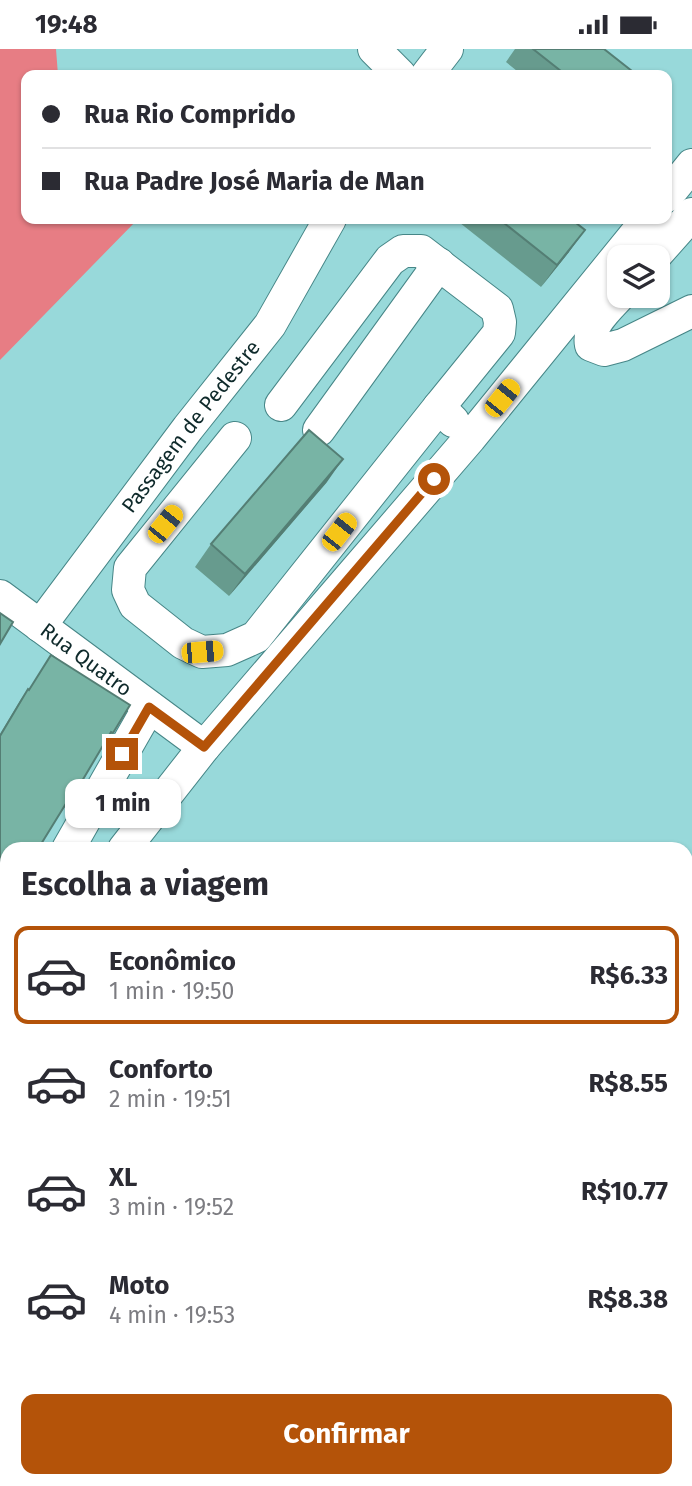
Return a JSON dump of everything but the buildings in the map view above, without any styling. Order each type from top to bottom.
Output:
[{"type":"street","points":[[374,49],[395,70]]},
{"type":"street","points":[[430,70],[447,49]]},
{"type":"street","points":[[672,190],[692,165]]},
{"type":"street","points":[[665,245],[692,214]]},
{"type":"street","name":"Passagem de Pedestre","points":[[40,626],[188,428],[270,325],[327,224]]},
{"type":"street","points":[[129,842],[204,747],[470,438],[645,224]]},
{"type":"street","points":[[235,438],[130,568],[128,590],[135,605],[183,643],[202,652],[226,650],[256,637],[499,333],[497,309],[421,251],[403,251],[390,260],[281,405]]},
{"type":"street","points":[[319,430],[439,264]]},
{"type":"street","points":[[608,308],[589,337],[591,345],[604,350],[623,345],[692,311]]},
{"type":"street","points":[[439,407],[470,438]]},
{"type":"street","name":"Rua Quatro","points":[[0,596],[204,747]]},
{"type":"street","points":[[72,842],[149,707]]},
{"type":"shaded area","points":[[0,49],[56,49],[58,70],[21,70],[21,224],[133,224],[0,360]]},
{"type":"route","points":[[122,754],[149,707],[204,747],[434,479]]}]
